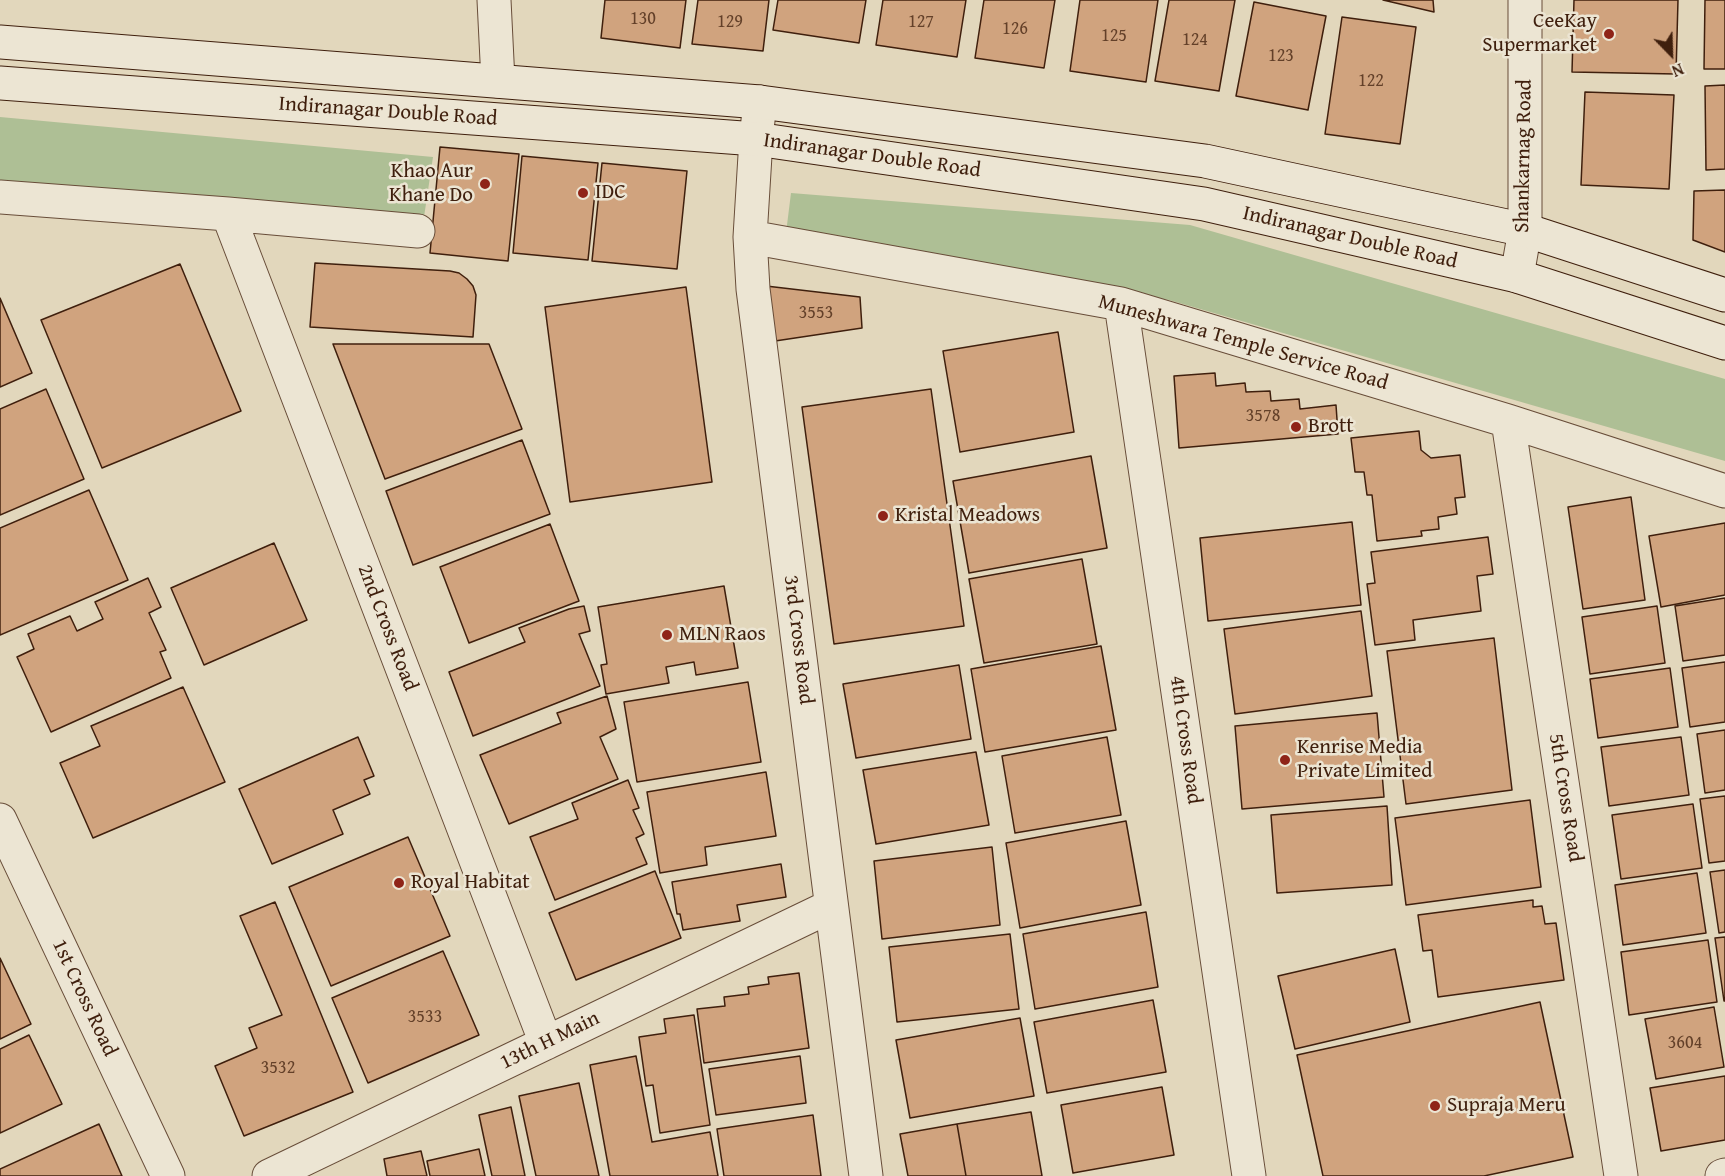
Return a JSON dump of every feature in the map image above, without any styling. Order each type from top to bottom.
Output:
[{"type":"street","points":[[494,0],[498,81]]},
{"type":"street","name":"Shankarnag Road","points":[[1517,276],[1525,230],[1525,0]]},
{"type":"street","name":"Indiranagar Double Road","points":[[0,42],[760,102],[1205,161],[1525,230],[1725,295]]},
{"type":"street","name":"Indiranagar Double Road","points":[[0,83],[756,139],[1204,204],[1517,276],[1725,343]]},
{"type":"street","name":"3rd Cross Road","points":[[760,102],[750,237],[753,289],[866,1176]]},
{"type":"street","points":[[0,197],[418,231]]},
{"type":"street","name":"2nd Cross Road","points":[[228,214],[546,1043]]},
{"type":"street","name":"Muneshwara Temple Service Road","points":[[750,237],[1121,304],[1508,421],[1725,491]]},
{"type":"street","name":"4th Cross Road","points":[[1121,304],[1249,1176]]},
{"type":"street","name":"5th Cross Road","points":[[1508,421],[1622,1176]]},
{"type":"street","name":"1st Cross Road","points":[[0,820],[168,1176]]},
{"type":"street","name":"13th H Main","points":[[269,1176],[831,906]]},
{"type":"green space","points":[[0,117],[433,157],[424,217],[0,181]]},
{"type":"green space","points":[[791,193],[1190,225],[1725,379],[1725,461],[1169,300],[786,233]]},
{"type":"building","points":[[605,0],[686,0],[680,48],[601,38]]},
{"type":"building","points":[[698,0],[769,0],[763,51],[692,44]]},
{"type":"building","points":[[778,0],[866,0],[859,43],[773,30]]},
{"type":"building","points":[[883,0],[966,0],[957,57],[876,45]]},
{"type":"building","points":[[984,0],[1055,0],[1044,68],[975,58]]},
{"type":"building","points":[[1080,0],[1158,0],[1146,82],[1070,71]]},
{"type":"building","points":[[1169,0],[1235,0],[1219,91],[1155,81]]},
{"type":"building","points":[[1383,0],[1433,0],[1434,12]]},
{"type":"building","points":[[1574,0],[1678,0],[1676,74],[1572,72]]},
{"type":"building","points":[[1705,0],[1725,0],[1725,69],[1704,69]]},
{"type":"building","points":[[1254,2],[1326,16],[1308,110],[1236,96]]},
{"type":"building","points":[[1342,17],[1416,27],[1400,144],[1325,134]]},
{"type":"building","points":[[1725,85],[1725,169],[1706,170],[1705,86]]},
{"type":"building","points":[[1585,92],[1674,95],[1669,189],[1581,185]]},
{"type":"building","points":[[440,147],[519,154],[508,261],[430,253]]},
{"type":"building","points":[[522,156],[598,163],[588,260],[513,253]]},
{"type":"building","points":[[602,163],[687,171],[677,269],[592,261]]},
{"type":"building","points":[[1725,190],[1725,252],[1693,240],[1694,191]]},
{"type":"building","points":[[315,263],[459,273],[473,286],[476,295],[473,337],[310,327]]},
{"type":"building","points":[[180,264],[241,411],[102,468],[41,320]]},
{"type":"building","points":[[766,286],[860,297],[862,328],[775,341]]},
{"type":"building","points":[[686,287],[712,482],[570,502],[545,307]]},
{"type":"building","points":[[0,298],[32,373],[0,387]]},
{"type":"building","points":[[1058,332],[1074,432],[960,452],[943,351]]},
{"type":"building","points":[[333,344],[489,344],[522,429],[385,479]]},
{"type":"building","points":[[1215,373],[1216,386],[1245,383],[1246,392],[1270,391],[1271,401],[1299,399],[1300,409],[1336,405],[1338,434],[1179,448],[1174,376]]},
{"type":"building","points":[[46,389],[84,479],[0,515],[0,409]]},
{"type":"building","name":"Kristal Meadows","points":[[931,389],[964,626],[834,644],[802,407]]},
{"type":"building","points":[[1419,431],[1421,450],[1431,458],[1460,455],[1465,497],[1455,498],[1457,514],[1438,517],[1439,529],[1421,531],[1422,536],[1377,541],[1372,495],[1367,495],[1364,472],[1355,472],[1351,438]]},
{"type":"building","points":[[522,440],[550,514],[413,565],[386,491]]},
{"type":"building","points":[[1091,456],[1107,548],[969,573],[953,481]]},
{"type":"building","points":[[89,490],[128,580],[0,635],[0,528]]},
{"type":"building","points":[[1631,497],[1645,600],[1583,609],[1568,507]]},
{"type":"building","points":[[1352,522],[1361,605],[1208,621],[1200,538]]},
{"type":"building","points":[[1725,523],[1725,595],[1661,607],[1649,536]]},
{"type":"building","points":[[550,524],[579,601],[469,643],[440,567]]},
{"type":"building","points":[[1488,537],[1493,574],[1477,576],[1481,611],[1413,620],[1415,640],[1375,645],[1367,584],[1375,583],[1371,552]]},
{"type":"building","points":[[274,543],[307,620],[204,665],[171,588]]},
{"type":"building","points":[[1082,559],[1097,644],[984,663],[969,579]]},
{"type":"building","points":[[148,578],[161,607],[149,613],[166,650],[160,652],[171,678],[51,732],[17,657],[34,649],[28,634],[70,616],[77,631],[103,619],[95,602]]},
{"type":"building","name":"MLN Raos","points":[[724,586],[738,668],[696,675],[694,662],[666,667],[669,683],[606,694],[601,665],[607,664],[598,607]]},
{"type":"building","points":[[1725,598],[1725,655],[1683,661],[1675,606]]},
{"type":"building","points":[[584,606],[590,631],[579,634],[600,686],[473,736],[449,672],[525,642],[519,628],[569,609]]},
{"type":"building","points":[[1657,606],[1665,663],[1590,674],[1582,617]]},
{"type":"building","points":[[1361,611],[1372,696],[1235,714],[1224,629]]},
{"type":"building","points":[[1494,638],[1512,790],[1406,804],[1387,651]]},
{"type":"building","points":[[1101,646],[1116,730],[985,752],[971,669]]},
{"type":"building","points":[[1725,662],[1725,722],[1690,727],[1682,668]]},
{"type":"building","points":[[959,665],[971,739],[856,758],[843,684]]},
{"type":"building","points":[[1670,668],[1678,727],[1598,738],[1590,679]]},
{"type":"building","points":[[748,682],[761,762],[637,782],[624,702]]},
{"type":"building","points":[[183,687],[225,782],[93,838],[60,763],[100,746],[91,726]]},
{"type":"building","points":[[607,696],[616,729],[600,737],[618,779],[509,824],[480,755],[561,723],[557,713]]},
{"type":"building","points":[[1377,713],[1384,797],[1242,809],[1235,726]]},
{"type":"building","points":[[1725,730],[1725,790],[1705,793],[1697,734]]},
{"type":"building","points":[[358,737],[374,776],[364,780],[370,794],[333,810],[343,834],[272,864],[239,789]]},
{"type":"building","points":[[1107,737],[1121,815],[1015,833],[1002,756]]},
{"type":"building","points":[[1681,737],[1689,795],[1609,806],[1601,747]]},
{"type":"building","points":[[976,752],[989,825],[876,844],[863,770]]},
{"type":"building","points":[[766,772],[776,836],[705,847],[707,865],[660,873],[647,792]]},
{"type":"building","points":[[628,780],[639,808],[633,810],[644,834],[636,838],[647,864],[555,900],[530,837],[578,819],[572,803]]},
{"type":"building","points":[[1725,796],[1725,861],[1709,863],[1700,799]]},
{"type":"building","points":[[1530,800],[1541,887],[1406,905],[1395,818]]},
{"type":"building","points":[[1693,804],[1702,868],[1621,879],[1612,815]]},
{"type":"building","points":[[1387,806],[1392,885],[1277,893],[1271,815]]},
{"type":"building","points":[[1126,821],[1141,905],[1020,928],[1006,843]]},
{"type":"building","points":[[408,837],[450,936],[331,986],[289,887]]},
{"type":"building","points":[[992,847],[1000,925],[882,939],[874,861]]},
{"type":"building","points":[[781,864],[786,897],[737,905],[740,921],[683,930],[680,914],[677,914],[672,882]]},
{"type":"building","points":[[1725,870],[1725,932],[1719,933],[1710,872]]},
{"type":"building","points":[[655,871],[681,938],[576,980],[549,913]]},
{"type":"building","points":[[1697,873],[1706,933],[1623,945],[1615,885]]},
{"type":"building","points":[[1533,900],[1533,907],[1542,906],[1545,924],[1556,923],[1564,980],[1438,997],[1432,950],[1423,951],[1418,915]]},
{"type":"building","points":[[275,902],[353,1092],[244,1136],[215,1066],[257,1048],[249,1028],[282,1015],[240,916]]},
{"type":"building","points":[[1146,912],[1158,987],[1035,1009],[1023,934]]},
{"type":"building","points":[[1010,934],[1019,1009],[897,1022],[889,947]]},
{"type":"building","points":[[1725,937],[1725,1001],[1724,1001],[1715,938]]},
{"type":"building","points":[[1708,940],[1717,1002],[1629,1015],[1621,952]]},
{"type":"building","points":[[1395,949],[1410,1022],[1295,1049],[1278,976]]},
{"type":"building","points":[[443,951],[479,1035],[368,1083],[332,998]]},
{"type":"building","points":[[0,958],[31,1024],[0,1039]]},
{"type":"building","points":[[799,973],[809,1048],[704,1063],[697,1009],[725,1006],[724,997],[749,994],[748,987],[769,984],[768,977]]},
{"type":"building","points":[[1153,1000],[1166,1072],[1047,1093],[1034,1022]]},
{"type":"building","name":"Supraja Meru","points":[[1540,1002],[1573,1157],[1484,1176],[1323,1176],[1297,1055]]},
{"type":"building","points":[[1714,1007],[1724,1067],[1656,1079],[1645,1019]]},
{"type":"building","points":[[694,1015],[710,1125],[660,1133],[653,1085],[646,1086],[639,1037],[666,1033],[664,1019]]},
{"type":"building","points":[[1020,1018],[1034,1096],[910,1118],[896,1040]]},
{"type":"building","points":[[29,1035],[62,1104],[0,1133],[0,1049]]},
{"type":"building","points":[[636,1056],[652,1142],[710,1132],[718,1176],[610,1176],[590,1065]]},
{"type":"building","points":[[800,1056],[806,1103],[716,1115],[709,1069]]},
{"type":"building","points":[[1725,1076],[1725,1140],[1661,1151],[1650,1088]]},
{"type":"building","points":[[579,1083],[599,1176],[536,1176],[519,1096]]},
{"type":"building","points":[[1162,1087],[1174,1155],[1073,1173],[1061,1105]]},
{"type":"building","points":[[511,1107],[525,1176],[492,1176],[479,1115]]},
{"type":"building","points":[[1031,1112],[1042,1176],[966,1176],[957,1124]]},
{"type":"building","points":[[813,1115],[821,1176],[724,1176],[717,1129]]},
{"type":"building","points":[[99,1124],[122,1176],[0,1176],[0,1169]]},
{"type":"building","points":[[957,1124],[966,1176],[908,1176],[900,1134]]},
{"type":"building","points":[[479,1149],[485,1176],[430,1176],[427,1161]]},
{"type":"building","points":[[421,1151],[427,1176],[387,1176],[384,1159]]},
{"type":"place","name":"CeeKay Supermarket","points":[[1609,34]]},
{"type":"place","name":"Khao Aur Khane Do","points":[[485,184]]},
{"type":"place","name":"IDC","points":[[583,193]]},
{"type":"place","name":"Brott","points":[[1296,427]]},
{"type":"place","name":"Kristal Meadows","points":[[883,516]]},
{"type":"place","name":"MLN Raos","points":[[667,635]]},
{"type":"place","name":"Kenrise Media Private Limited","points":[[1285,760]]},
{"type":"place","name":"Royal Habitat","points":[[399,883]]},
{"type":"place","name":"Supraja Meru","points":[[1435,1106]]}]
